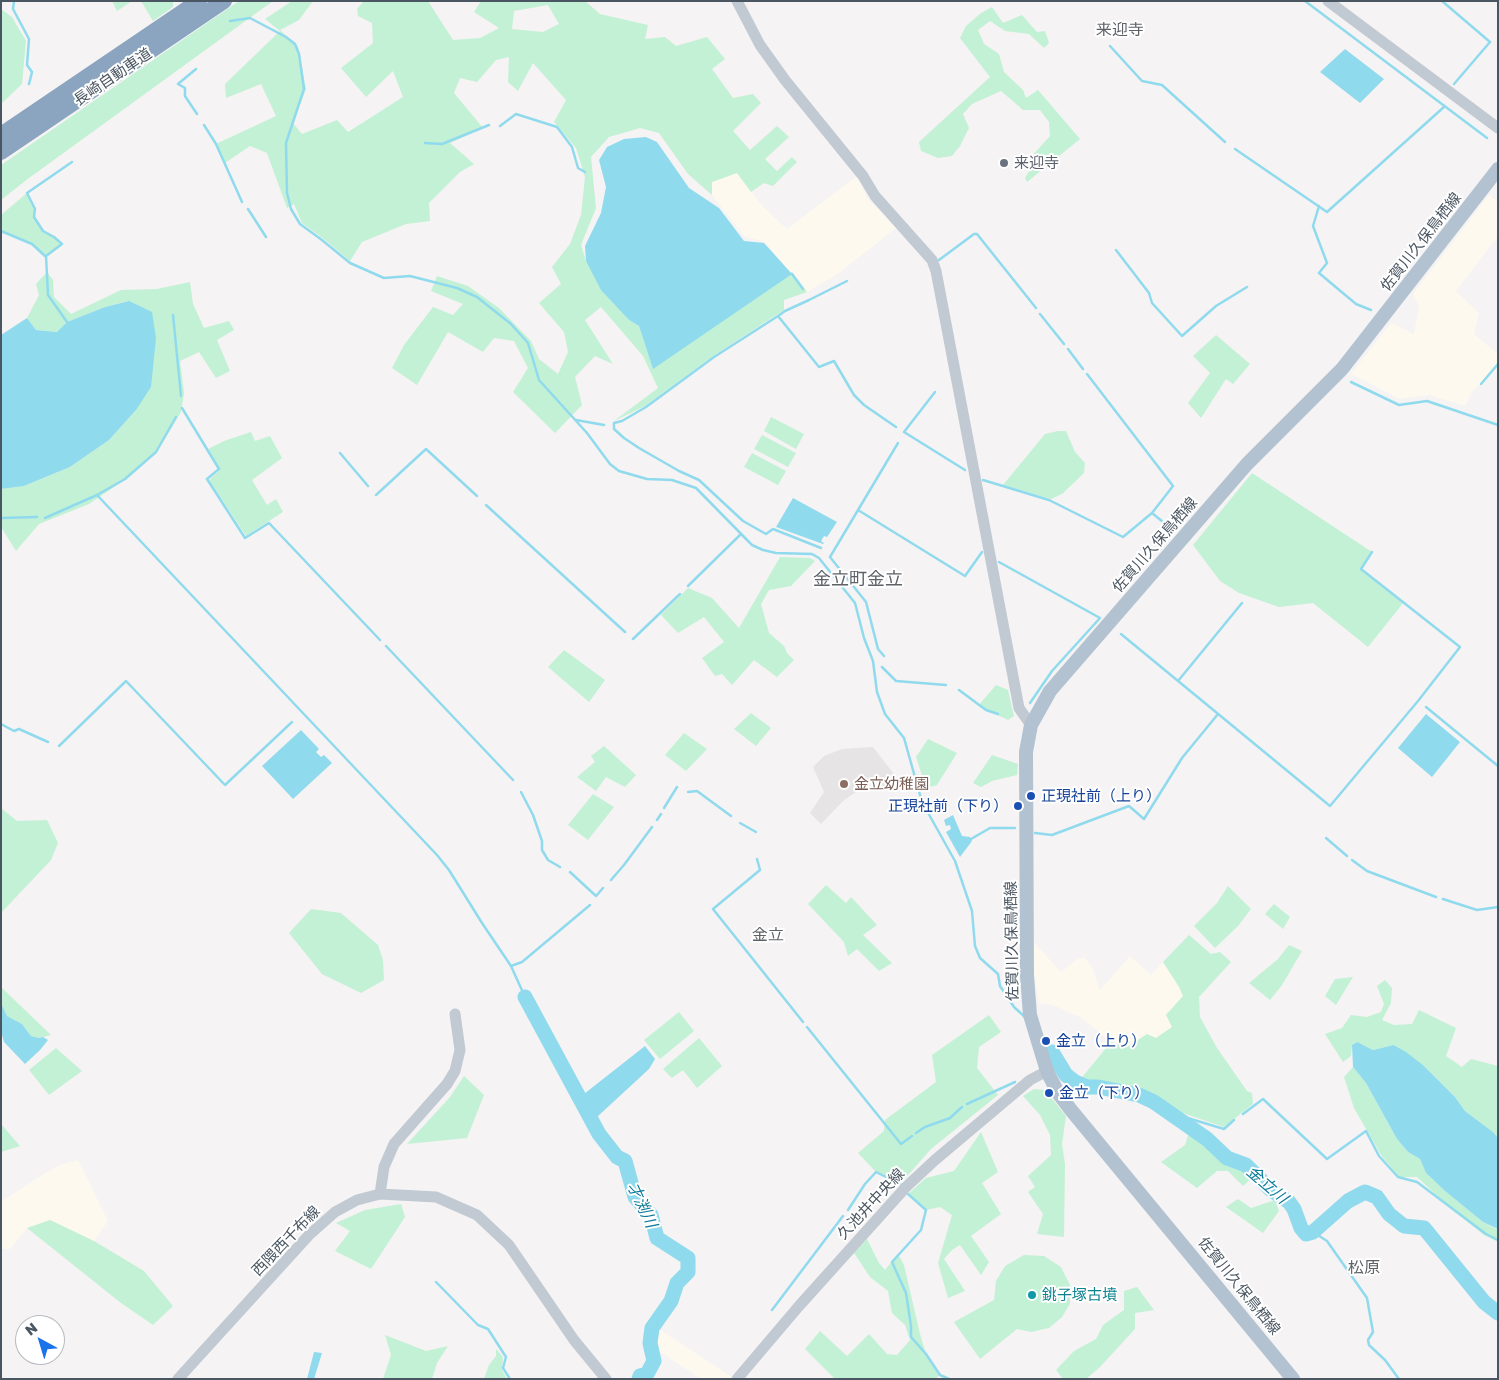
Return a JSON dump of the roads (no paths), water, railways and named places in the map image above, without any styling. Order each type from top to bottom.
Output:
[{"type":"highway","name":"長崎自動車道","points":[[1,135],[199,1]]},
{"type":"highway","name":"長崎自動車道","points":[[1,152],[224,1]]},
{"type":"main road","name":"佐賀川久保鳥栖線","points":[[1293,1379],[1071,1110],[1058,1093],[1047,1071],[1030,1015],[1027,976],[1026,752],[1031,725],[1050,690],[1247,464],[1342,369],[1498,169]]},
{"type":"street","points":[[737,1],[760,45],[785,80],[863,176],[875,196],[932,260],[936,271],[1019,708],[1031,725]]},
{"type":"street","points":[[1328,1],[1498,128]]},
{"type":"street","points":[[380,1194],[384,1167],[394,1144],[455,1071],[460,1050],[455,1014]]},
{"type":"street","name":"久池井中央線","points":[[737,1379],[799,1306],[906,1187],[1030,1080],[1047,1071]]},
{"type":"street","name":"西隈西千布線","points":[[178,1379],[309,1235],[335,1212],[357,1200],[380,1194],[436,1198],[476,1215],[508,1244],[574,1340],[606,1379]]},
{"type":"water","points":[[1345,49],[1384,79],[1360,103],[1320,72]]},
{"type":"water","points":[[646,137],[657,142],[689,188],[719,208],[744,241],[764,243],[792,274],[653,369],[639,326],[629,320],[601,290],[586,261],[585,246],[601,213],[606,187],[599,160],[607,147],[624,139]]},
{"type":"water","points":[[129,301],[152,312],[156,338],[151,387],[136,410],[109,440],[70,467],[24,486],[1,489],[1,335],[27,318],[36,330],[57,332],[67,322],[105,307]]},
{"type":"water","points":[[793,498],[837,522],[827,537],[824,536],[821,541],[823,544],[776,527]]},
{"type":"water","points":[[1426,714],[1460,742],[1432,777],[1398,748]]},
{"type":"water","points":[[301,730],[319,749],[316,752],[321,757],[324,755],[332,763],[293,799],[262,766]]},
{"type":"water","points":[[953,815],[962,836],[970,837],[972,841],[960,857],[946,832],[951,829],[950,825],[946,826],[944,820]]},
{"type":"water","points":[[1,1003],[7,1016],[22,1024],[31,1036],[43,1037],[48,1040],[25,1064],[4,1042],[1,1031]]},
{"type":"water","points":[[1357,1042],[1373,1050],[1394,1045],[1406,1052],[1423,1065],[1455,1097],[1465,1111],[1498,1138],[1498,1229],[1483,1222],[1445,1191],[1426,1173],[1420,1159],[1408,1152],[1397,1139],[1366,1083],[1353,1067],[1352,1045]]},
{"type":"water","points":[[645,1046],[655,1059],[649,1069],[597,1117],[584,1094]]},
{"type":"water","points":[[314,1352],[322,1353],[314,1379],[307,1379]]},
{"type":"waterway","points":[[14,1],[13,9],[29,39],[27,65],[32,72],[29,84]]},
{"type":"waterway","points":[[1305,1],[1487,138]]},
{"type":"waterway","points":[[1442,1],[1490,42],[1454,84]]},
{"type":"waterway","points":[[230,21],[250,18],[286,37],[295,44],[299,54],[304,89],[286,143],[287,193],[291,209],[300,224],[350,263],[384,278],[410,276],[457,288],[477,297],[511,324],[528,343],[539,380],[587,433],[610,464],[619,471],[647,479],[672,480],[696,488],[752,545],[776,553],[812,554],[819,558],[855,603],[864,638],[873,661],[877,692],[885,714],[904,738],[922,802],[955,861],[972,911],[975,946],[980,958],[998,974],[1000,986],[1014,1007],[1025,1017]]},
{"type":"waterway","points":[[1110,46],[1142,81],[1162,85],[1225,142]]},
{"type":"waterway","points":[[196,69],[178,84],[185,88],[185,96],[197,114]]},
{"type":"waterway","points":[[1235,149],[1327,212],[1444,107]]},
{"type":"waterway","points":[[500,126],[516,114],[557,127],[572,147],[578,168],[585,172]]},
{"type":"waterway","points":[[204,125],[216,144],[242,202]]},
{"type":"waterway","points":[[425,143],[442,144],[489,125]]},
{"type":"waterway","points":[[67,322],[48,295],[46,256],[62,244],[43,231],[34,217],[35,209],[27,193],[72,162]]},
{"type":"waterway","points":[[1319,206],[1313,226],[1327,263],[1319,273],[1356,304],[1371,310]]},
{"type":"waterway","points":[[248,209],[266,237]]},
{"type":"waterway","points":[[1,231],[32,244],[45,256]]},
{"type":"waterway","points":[[939,260],[974,234],[977,234],[1036,308]]},
{"type":"waterway","points":[[1116,250],[1149,293],[1152,303],[1182,336],[1216,306],[1247,287]]},
{"type":"waterway","points":[[792,274],[803,289]]},
{"type":"waterway","points":[[847,281],[778,316],[819,367],[834,361],[854,395],[864,405],[896,427]]},
{"type":"waterway","points":[[1040,314],[1064,344]]},
{"type":"waterway","points":[[173,315],[181,396]]},
{"type":"waterway","points":[[778,316],[714,357],[646,407],[622,421],[614,423],[614,429],[639,448],[699,480],[743,521],[766,534],[773,529],[821,548]]},
{"type":"waterway","points":[[1068,349],[1083,369]]},
{"type":"waterway","points":[[1481,384],[1498,364]]},
{"type":"waterway","points":[[1087,374],[1173,486],[1152,513],[1174,531]]},
{"type":"waterway","points":[[1351,382],[1399,405],[1427,401],[1498,425]]},
{"type":"waterway","points":[[935,392],[904,432],[965,470]]},
{"type":"waterway","points":[[182,408],[219,469],[207,479],[245,538],[269,523],[380,640]]},
{"type":"waterway","points":[[97,495],[125,479],[156,452],[176,417]]},
{"type":"waterway","points":[[576,420],[604,425]]},
{"type":"waterway","points":[[884,656],[878,649],[866,602],[830,557],[898,443]]},
{"type":"waterway","points":[[376,495],[426,449],[477,496]]},
{"type":"waterway","points":[[340,453],[368,486]]},
{"type":"waterway","points":[[983,480],[1049,500],[1123,537],[1152,513]]},
{"type":"waterway","points":[[45,518],[97,495],[437,855],[449,870],[511,966],[525,997]]},
{"type":"waterway","points":[[486,505],[625,632]]},
{"type":"waterway","points":[[858,510],[965,576],[982,552]]},
{"type":"waterway","points":[[1,518],[37,517]]},
{"type":"waterway","points":[[688,586],[741,534]]},
{"type":"waterway","points":[[1121,634],[1330,806],[1418,701],[1460,647],[1361,569],[1372,552]]},
{"type":"waterway","points":[[999,562],[1100,618],[1052,671],[1030,703]]},
{"type":"waterway","points":[[633,639],[680,594]]},
{"type":"waterway","points":[[1178,681],[1242,603]]},
{"type":"waterway","points":[[386,646],[513,780]]},
{"type":"waterway","points":[[882,667],[896,681],[946,685]]},
{"type":"waterway","points":[[59,746],[126,681],[225,785],[292,722]]},
{"type":"waterway","points":[[959,690],[986,710],[998,714]]},
{"type":"waterway","points":[[1426,707],[1498,766]]},
{"type":"waterway","points":[[1035,833],[1052,835],[1129,806],[1144,819],[1182,758],[1218,714]]},
{"type":"waterway","points":[[1,724],[14,731],[19,729],[48,742]]},
{"type":"waterway","points":[[664,808],[677,787]]},
{"type":"waterway","points":[[688,792],[697,791],[731,816]]},
{"type":"waterway","points":[[521,792],[533,815],[542,841],[542,850],[548,860],[560,867]]},
{"type":"waterway","points":[[657,820],[661,814]]},
{"type":"waterway","points":[[740,823],[756,832]]},
{"type":"waterway","points":[[611,880],[652,827]]},
{"type":"waterway","points":[[971,839],[990,828],[1015,828]]},
{"type":"waterway","points":[[1326,838],[1347,856]]},
{"type":"waterway","points":[[757,859],[760,870],[713,909],[803,1022]]},
{"type":"waterway","points":[[1352,860],[1367,871],[1436,897]]},
{"type":"waterway","points":[[570,872],[596,896],[603,888]]},
{"type":"waterway","points":[[1443,899],[1477,910],[1498,907]]},
{"type":"waterway","points":[[511,966],[522,962],[590,905]]},
{"type":"waterway","name":"才渕川","points":[[525,997],[599,1134],[617,1157],[625,1161],[635,1197],[651,1215],[657,1238],[688,1258],[688,1272],[677,1283],[671,1301],[652,1328],[650,1343],[654,1361],[647,1374],[640,1376],[639,1379]]},
{"type":"waterway","points":[[807,1027],[901,1144],[912,1136]]},
{"type":"waterway","points":[[1045,1043],[1052,1052]]},
{"type":"waterway","name":"金立川","points":[[1052,1052],[1066,1075],[1075,1082],[1087,1087],[1098,1087],[1139,1095],[1154,1102],[1207,1139],[1227,1158],[1246,1165],[1270,1189],[1289,1202],[1294,1209],[1301,1228],[1306,1234],[1313,1232],[1348,1201],[1365,1192],[1377,1197],[1389,1214],[1404,1226],[1424,1228],[1484,1302],[1498,1313]]},
{"type":"waterway","points":[[967,1104],[1015,1082]]},
{"type":"waterway","points":[[1243,1114],[1263,1099],[1327,1159],[1366,1131],[1379,1156],[1398,1177],[1417,1182],[1486,1234],[1498,1240]]},
{"type":"waterway","points":[[916,1133],[925,1127],[950,1118],[962,1107]]},
{"type":"waterway","points":[[1162,1108],[1224,1129],[1234,1120]]},
{"type":"waterway","points":[[848,1210],[865,1184],[876,1172],[900,1184]]},
{"type":"waterway","points":[[908,1194],[926,1210],[921,1230],[892,1262],[906,1293],[911,1337],[926,1354],[940,1375],[949,1379]]},
{"type":"waterway","points":[[772,1310],[843,1216]]},
{"type":"waterway","points":[[1313,1232],[1327,1241],[1367,1298],[1373,1332],[1368,1340],[1369,1345],[1385,1360],[1399,1379]]},
{"type":"waterway","points":[[436,1282],[478,1325],[488,1329],[506,1357],[503,1368],[510,1379]]},
{"type":"place","name":"来迎寺","points":[[1004,163]]},
{"type":"place","name":"金立幼稚園","points":[[844,784]]},
{"type":"place","name":"正現社前（上り）","points":[[1031,796]]},
{"type":"place","name":"正現社前（下り）","points":[[1018,806]]},
{"type":"place","name":"金立（上り）","points":[[1046,1041]]},
{"type":"place","name":"金立（下り）","points":[[1049,1093]]},
{"type":"place","name":"銚子塚古墳","points":[[1032,1295]]},
{"type":"district","name":"来迎寺","points":[[1120,30]]},
{"type":"district","name":"金立町金立","points":[[858,579]]},
{"type":"district","name":"金立","points":[[768,935]]},
{"type":"district","name":"松原","points":[[1364,1268]]}]
